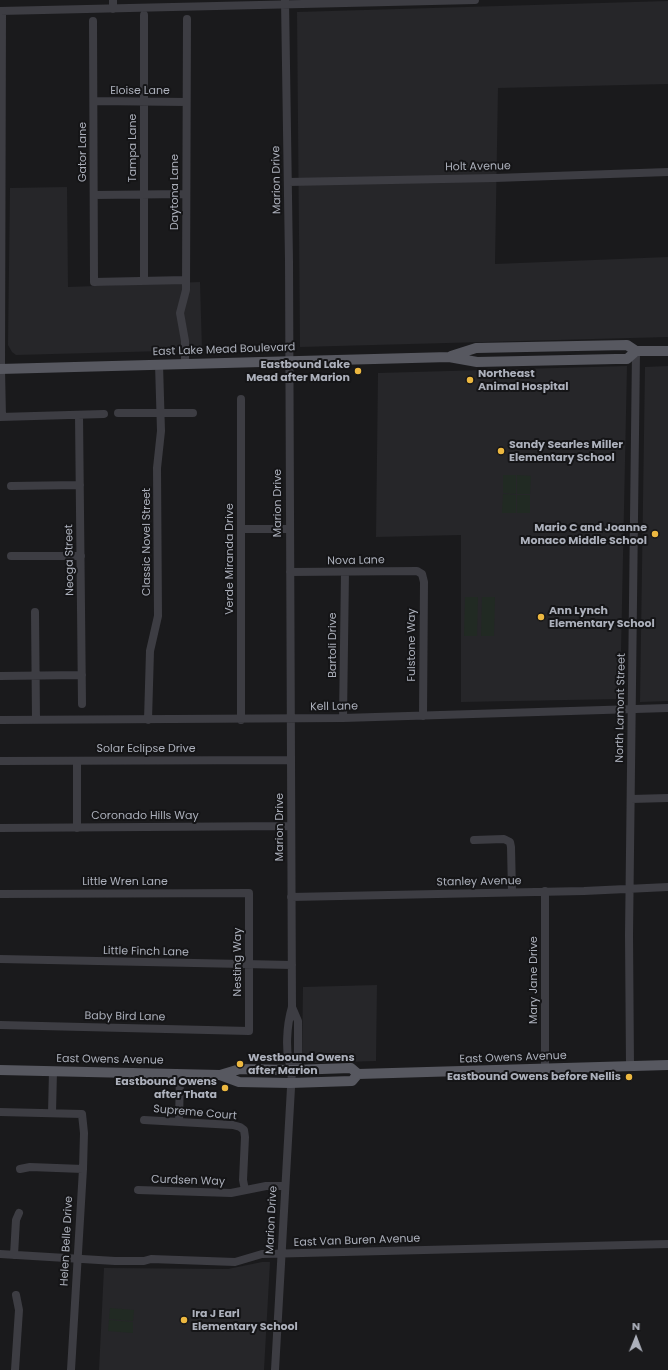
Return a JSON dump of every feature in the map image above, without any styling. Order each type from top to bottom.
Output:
[{"type":"main road","name":"East Lake Mead Boulevard","points":[[449,357],[476,348],[628,345],[636,351],[668,350]]},
{"type":"main road","points":[[509,362],[512,356],[558,353],[573,346]]},
{"type":"main road","name":"East Lake Mead Boulevard","points":[[0,369],[289,360],[449,357],[477,362],[627,359],[636,351]]},
{"type":"main road","name":"East Owens Avenue","points":[[0,1070],[220,1075],[240,1069],[292,1070],[351,1068],[358,1074],[668,1065]]},
{"type":"main road","name":"East Owens Avenue","points":[[220,1075],[239,1082],[290,1083],[352,1081],[358,1074]]},
{"type":"street","points":[[113,0],[113,9]]},
{"type":"street","points":[[104,414],[1,417],[1,11],[113,9],[285,2],[475,0]]},
{"type":"street","name":"Marion Drive","points":[[275,1370],[290,1083],[292,1070],[288,1063],[288,1021],[292,1007],[292,719],[289,529],[288,182],[285,2]]},
{"type":"street","name":"Tampa Lane","points":[[144,15],[144,281]]},
{"type":"street","name":"Daytona Lane","points":[[185,364],[184,341],[180,313],[186,290],[187,19]]},
{"type":"street","name":"Gator Lane","points":[[93,21],[94,282],[144,281]]},
{"type":"street","name":"Eloise Lane","points":[[94,101],[186,102]]},
{"type":"street","name":"Holt Avenue","points":[[288,182],[495,178],[668,172]]},
{"type":"street","points":[[94,194],[186,194]]},
{"type":"street","points":[[144,281],[186,280]]},
{"type":"street","name":"North Lamont Street","points":[[630,1066],[630,888],[636,351]]},
{"type":"street","name":"Classic Novel Street","points":[[148,720],[150,651],[158,616],[157,481],[161,431],[159,364]]},
{"type":"street","name":"Verde Miranda Drive","points":[[240,720],[241,399]]},
{"type":"street","points":[[118,413],[193,413]]},
{"type":"street","name":"Neoga Street","points":[[79,415],[82,704]]},
{"type":"street","points":[[11,486],[80,485]]},
{"type":"street","points":[[241,529],[289,529]]},
{"type":"street","points":[[11,556],[81,556]]},
{"type":"street","name":"Nova Lane","points":[[290,572],[417,571],[422,574]]},
{"type":"street","name":"Bartoli Drive","points":[[343,718],[345,572]]},
{"type":"street","name":"Fulstone Way","points":[[422,574],[424,582],[423,716]]},
{"type":"street","points":[[35,612],[36,720]]},
{"type":"street","points":[[0,676],[82,675]]},
{"type":"street","name":"Kell Lane","points":[[0,720],[240,720],[668,708]]},
{"type":"street","name":"Solar Eclipse Drive","points":[[0,761],[291,760]]},
{"type":"street","points":[[77,761],[77,828]]},
{"type":"street","points":[[631,799],[668,798]]},
{"type":"street","name":"Coronado Hills Way","points":[[0,828],[291,826]]},
{"type":"street","points":[[474,840],[504,839],[510,842],[512,892]]},
{"type":"street","name":"Stanley Avenue","points":[[291,897],[668,887]]},
{"type":"street","name":"Mary Jane Drive","points":[[545,891],[545,1068]]},
{"type":"street","name":"Little Wren Lane","points":[[0,894],[249,893]]},
{"type":"street","name":"Nesting Way","points":[[249,893],[250,1031]]},
{"type":"street","name":"Little Finch Lane","points":[[0,959],[292,965]]},
{"type":"street","name":"Baby Bird Lane","points":[[0,1025],[250,1031]]},
{"type":"street","points":[[0,1112],[52,1113],[52,1071]]},
{"type":"street","points":[[179,1122],[180,1074]]},
{"type":"street","name":"Helen Belle Drive","points":[[52,1113],[82,1114],[84,1133],[71,1370]]},
{"type":"street","name":"Supreme Court","points":[[144,1120],[233,1125],[240,1127],[244,1130],[243,1180],[245,1190]]},
{"type":"street","points":[[20,1169],[30,1167],[83,1169]]},
{"type":"street","name":"Curdsen Way","points":[[138,1190],[232,1193],[266,1186],[285,1186]]},
{"type":"street","points":[[14,1255],[16,1220],[19,1213]]},
{"type":"street","name":"East Van Buren Avenue","points":[[0,1254],[115,1261],[151,1260],[222,1263],[235,1262],[262,1254],[668,1244]]},
{"type":"street","points":[[15,1370],[19,1310],[16,1295]]},
{"type":"shaded area","points":[[668,1],[668,84],[498,88],[495,264],[668,257],[668,337],[300,347],[297,12]]},
{"type":"shaded area","points":[[67,187],[68,287],[200,282],[202,350],[16,355],[12,352],[8,345],[10,188]]},
{"type":"shaded area","name":"Sandy Searles Miller Elementary School","points":[[627,366],[620,699],[461,702],[461,535],[376,537],[378,373]]},
{"type":"shaded area","name":"Mario C and Joanne Monaco Middle School","points":[[668,366],[668,701],[640,702],[645,367]]},
{"type":"shaded area","points":[[503,475],[516,475],[516,494],[503,493]]},
{"type":"shaded area","points":[[517,475],[531,476],[530,494],[517,494]]},
{"type":"shaded area","points":[[503,494],[516,495],[516,513],[502,513]]},
{"type":"shaded area","points":[[517,495],[530,495],[530,513],[517,513]]},
{"type":"shaded area","points":[[465,597],[478,597],[477,636],[464,636]]},
{"type":"shaded area","points":[[482,597],[495,597],[494,636],[481,636]]},
{"type":"shaded area","points":[[377,985],[376,1061],[307,1063],[303,1061],[303,987]]},
{"type":"shaded area","name":"Ira J Earl Elementary School","points":[[262,1262],[270,1262],[264,1370],[99,1370],[104,1268],[228,1269]]},
{"type":"shaded area","points":[[110,1308],[134,1310],[133,1321],[109,1319]]},
{"type":"shaded area","points":[[109,1320],[133,1322],[133,1333],[108,1331]]},
{"type":"place","name":"Eastbound Lake Mead after Marion","points":[[358,371]]},
{"type":"place","name":"Northeast Animal Hospital","points":[[470,380]]},
{"type":"place","name":"Sandy Searles Miller Elementary School","points":[[501,451]]},
{"type":"place","name":"Mario C and Joanne Monaco Middle School","points":[[655,534]]},
{"type":"place","name":"Ann Lynch Elementary School","points":[[541,617]]},
{"type":"place","name":"Westbound Owens after Marion","points":[[240,1064]]},
{"type":"place","name":"Eastbound Owens before Nellis","points":[[629,1077]]},
{"type":"place","name":"Eastbound Owens after Thata","points":[[225,1088]]},
{"type":"place","name":"Ira J Earl Elementary School","points":[[184,1320]]}]
